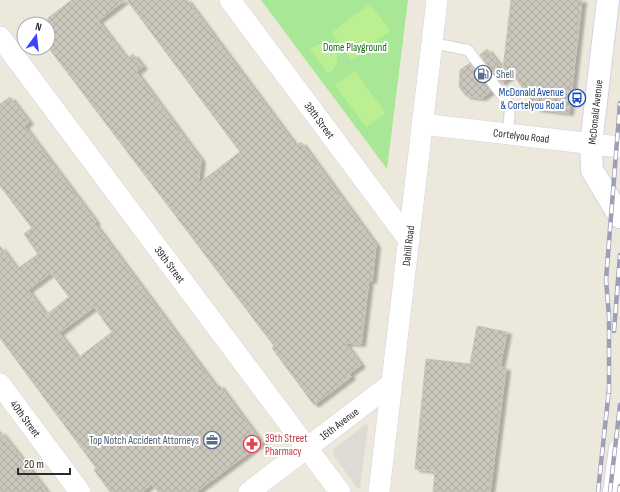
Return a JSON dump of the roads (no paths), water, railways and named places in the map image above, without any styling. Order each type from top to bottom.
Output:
[{"type":"main road","name":"McDonald Avenue","points":[[608,0],[591,144],[592,170],[620,217]]},
{"type":"main road","points":[[614,492],[620,449]]},
{"type":"street","name":"38th Street","points":[[230,0],[410,240]]},
{"type":"street","name":"Dahill Road","points":[[379,492],[391,384],[410,240],[437,0]]},
{"type":"street","name":"39th Street","points":[[0,37],[306,449],[340,492]]},
{"type":"street","name":"Cortelyou Road","points":[[422,124],[620,147]]},
{"type":"street","name":"40th Street","points":[[0,384],[80,492]]},
{"type":"street","name":"16th Avenue","points":[[249,492],[391,384]]},
{"type":"lane","points":[[432,43],[468,50],[510,106],[508,134]]},
{"type":"railway","points":[[609,393],[609,316],[606,280],[620,103]]},
{"type":"railway","points":[[614,331],[620,255]]},
{"type":"railway","points":[[598,492],[609,389]]},
{"type":"railway","points":[[610,492],[620,405]]},
{"type":"railway","points":[[619,492],[620,486]]},
{"type":"place","name":"Shell","points":[[483,74]]},
{"type":"place","name":"McDonald Avenue & Cortelyou Road","points":[[577,98]]},
{"type":"place","name":"Top Notch Accident Attorneys","points":[[212,440]]},
{"type":"place","name":"39th Street Pharmacy","points":[[252,444]]},
{"type":"park label","name":"Dome Playground","points":[[355,47]]}]
